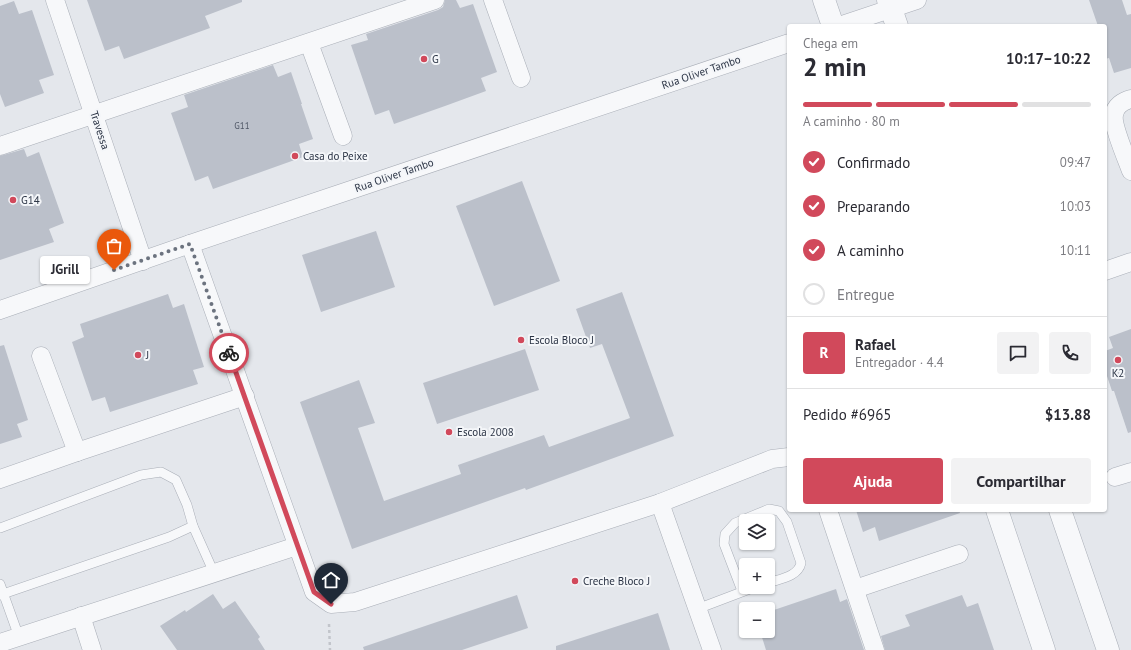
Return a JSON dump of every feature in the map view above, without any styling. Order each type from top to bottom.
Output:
[{"type":"street","name":"Travessa","points":[[55,0],[143,261]]},
{"type":"street","points":[[0,146],[435,0]]},
{"type":"street","points":[[493,0],[521,78]]},
{"type":"street","points":[[824,0],[832,24]]},
{"type":"street","points":[[847,24],[892,12],[917,0]]},
{"type":"street","points":[[309,43],[343,136]]},
{"type":"street","name":"Rua Oliver Tambo","points":[[0,310],[190,244],[787,44]]},
{"type":"street","points":[[1131,99],[1123,101],[1117,107],[1114,115],[1115,123],[1131,171]]},
{"type":"street","points":[[190,244],[314,592],[331,604],[355,602],[660,503],[772,459],[787,457]]},
{"type":"street","points":[[1107,270],[1131,262]]},
{"type":"street","points":[[41,356],[77,452]]},
{"type":"street","points":[[0,479],[245,396]]},
{"type":"street","points":[[660,503],[712,650]]},
{"type":"street","points":[[829,512],[875,650]]},
{"type":"street","points":[[998,512],[1044,650]]},
{"type":"street","points":[[1061,512],[1108,650]]},
{"type":"street","points":[[0,643],[297,546]]},
{"type":"street","points":[[855,589],[959,554]]},
{"type":"street","points":[[81,616],[92,650]]},
{"type":"lane","points":[[0,528],[141,475],[161,472],[176,480],[214,573]]},
{"type":"lane","points":[[739,584],[724,544],[725,534],[735,523],[770,509],[779,511],[787,522],[801,564],[800,568],[796,572],[775,580]]},
{"type":"lane","points":[[2,595],[169,537],[194,526]]},
{"type":"lane","points":[[0,584],[2,595],[19,637]]},
{"type":"lane","points":[[697,609],[739,593]]},
{"type":"path","points":[[330,650],[328,632],[331,604]]},
{"type":"building","points":[[87,0],[242,0],[242,2],[205,16],[210,28],[124,59],[119,46],[105,51]]},
{"type":"building","name":"G","points":[[445,0],[456,0],[460,8],[473,4],[497,72],[481,78],[486,91],[394,124],[389,110],[375,115],[351,45],[368,40],[366,34],[438,10],[443,7]]},
{"type":"building","points":[[1089,0],[1122,0],[1127,15],[1131,14],[1131,68],[1114,73],[1109,58],[1107,58],[1107,24],[1097,24]]},
{"type":"building","points":[[14,1],[19,14],[32,10],[54,75],[39,80],[44,93],[5,107],[0,94],[0,6]]},
{"type":"building","points":[[273,65],[278,77],[291,72],[302,104],[313,139],[299,144],[303,157],[213,189],[208,176],[195,181],[171,113],[188,107],[184,95]]},
{"type":"building","name":"G14","points":[[24,149],[27,157],[39,152],[64,223],[49,229],[54,242],[0,260],[0,156]]},
{"type":"building","points":[[522,181],[560,281],[494,306],[456,206]]},
{"type":"building","points":[[376,231],[395,287],[321,312],[302,255]]},
{"type":"building","points":[[622,292],[674,436],[526,490],[525,488],[352,549],[300,402],[359,380],[375,423],[358,428],[384,501],[461,474],[458,465],[544,435],[549,447],[630,418],[602,344],[590,348],[576,309]]},
{"type":"building","name":"J","points":[[168,294],[173,308],[184,304],[204,367],[193,370],[198,384],[110,412],[105,397],[92,401],[82,372],[72,342],[84,337],[80,324]]},
{"type":"building","name":"K2","points":[[1131,329],[1131,432],[1128,433],[1114,391],[1112,391],[1107,376],[1107,350],[1113,348],[1109,337]]},
{"type":"building","points":[[4,345],[28,420],[17,424],[22,437],[0,444],[0,346]]},
{"type":"building","points":[[525,349],[539,390],[437,424],[423,383]]},
{"type":"building","points":[[857,512],[960,513],[879,541],[875,527],[863,532]]},
{"type":"building","points":[[836,589],[840,602],[847,599],[864,650],[766,650],[762,638],[775,638],[775,610]]},
{"type":"building","points":[[213,594],[223,609],[235,601],[260,637],[258,639],[265,650],[177,650],[160,626],[185,610],[186,612]]},
{"type":"building","points":[[517,595],[528,628],[462,650],[364,650],[363,647]]},
{"type":"building","points":[[962,595],[967,607],[978,603],[994,650],[885,650],[881,636],[910,626],[905,615]]},
{"type":"building","points":[[658,613],[670,650],[556,650],[556,646]]},
{"type":"way so far","points":[[114,270],[190,244],[229,353]]},
{"type":"place","name":"G","points":[[424,59]]},
{"type":"place","name":"Casa do Peixe","points":[[295,156]]},
{"type":"place","name":"G14","points":[[13,200]]},
{"type":"place","name":"JGrill","points":[[114,270]]},
{"type":"place","name":"Escola Bloco J","points":[[521,340]]},
{"type":"place","name":"J","points":[[138,355]]},
{"type":"place","name":"K2","points":[[1118,360]]},
{"type":"place","name":"Escola 2008","points":[[449,432]]},
{"type":"place","name":"Creche Bloco J","points":[[575,581]]},
{"type":"route","points":[[229,353],[314,592],[331,604]]}]
